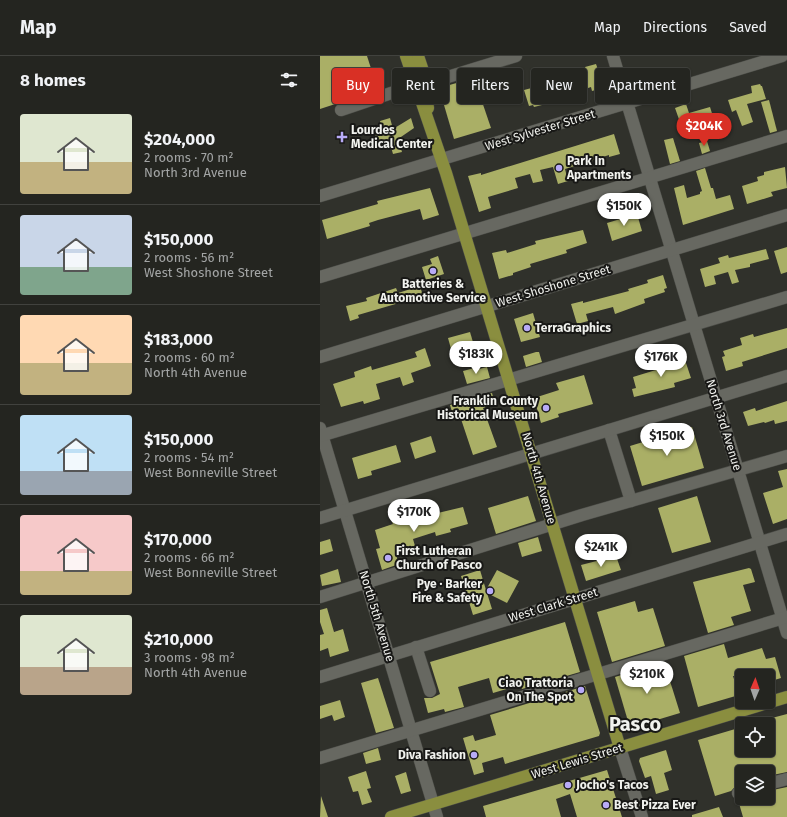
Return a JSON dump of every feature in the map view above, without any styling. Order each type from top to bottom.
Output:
[{"type":"main road","name":"North 4th Avenue","points":[[406,56],[412,68]]},
{"type":"main road","name":"North 4th Avenue","points":[[418,56],[419,68]]},
{"type":"main road","name":"North 4th Avenue","points":[[425,104],[620,748]]},
{"type":"main road","name":"West Lewis Street","points":[[391,817],[787,697]]},
{"type":"street","points":[[449,76],[516,56]]},
{"type":"street","name":"North 3rd Avenue","points":[[613,56],[617,68]]},
{"type":"street","name":"West Sylvester Street","points":[[690,84],[782,56]]},
{"type":"street","points":[[341,110],[392,93]]},
{"type":"street","name":"West Sylvester Street","points":[[320,196],[624,104]]},
{"type":"street","name":"North 3rd Avenue","points":[[627,104],[759,542],[785,618],[787,633]]},
{"type":"street","points":[[320,277],[787,136]]},
{"type":"street","name":"West Shoshone Street","points":[[320,357],[787,215]]},
{"type":"street","points":[[321,433],[787,297]]},
{"type":"street","points":[[320,518],[787,376]]},
{"type":"street","points":[[609,430],[631,501]]},
{"type":"street","name":"North 5th Avenue","points":[[321,433],[437,817]]},
{"type":"street","points":[[320,597],[631,501],[787,456]]},
{"type":"street","name":"West Clark Street","points":[[320,677],[787,534]]},
{"type":"street","points":[[320,758],[785,618]]},
{"type":"street","points":[[416,647],[430,691]]},
{"type":"street","points":[[620,748],[642,817]]},
{"type":"street","points":[[775,782],[787,779]]},
{"type":"building","points":[[320,56],[367,56],[371,68],[332,68],[332,104],[335,104],[320,109]]},
{"type":"building","points":[[596,64],[597,68],[595,68],[595,90],[592,91],[591,87],[587,88],[587,68],[585,67]]},
{"type":"building","points":[[457,83],[457,104],[483,104],[491,128],[454,139],[444,104],[449,104],[449,85]]},
{"type":"building","points":[[760,84],[766,99],[747,104],[753,122],[742,126],[736,110],[732,112],[728,100],[752,93],[751,86]]},
{"type":"building","points":[[531,88],[531,104],[546,104],[534,107],[533,105],[529,106],[524,90]]},
{"type":"building","points":[[769,100],[777,131],[770,133],[761,102]]},
{"type":"building","points":[[686,104],[689,113],[710,107],[716,126],[701,130],[698,120],[681,125],[675,108]]},
{"type":"building","points":[[390,118],[393,129],[411,118],[414,128],[398,139],[402,152],[393,154],[389,140],[378,144],[374,130],[375,127],[381,126],[380,121]]},
{"type":"building","points":[[614,134],[620,154],[609,157],[609,155],[565,169],[568,181],[558,184],[553,167],[540,170],[543,181],[533,183],[530,174],[515,178],[518,188],[488,197],[491,208],[479,212],[468,176],[481,173],[481,175]]},
{"type":"building","points":[[673,138],[680,161],[670,164],[664,140]]},
{"type":"building","points":[[707,141],[710,151],[702,154],[699,143]]},
{"type":"building","points":[[785,167],[787,188],[771,192],[773,196],[747,204],[742,186],[758,181],[757,177],[764,175],[764,172]]},
{"type":"building","points":[[705,168],[716,199],[730,195],[734,209],[683,225],[674,188],[684,185],[687,198],[700,194],[702,191],[696,171]]},
{"type":"building","points":[[430,188],[439,215],[423,220],[420,209],[378,220],[369,223],[370,226],[327,239],[322,220],[378,204],[377,201]]},
{"type":"building","points":[[637,214],[642,231],[612,241],[607,223]]},
{"type":"building","points":[[583,230],[587,243],[566,250],[567,253],[530,264],[531,267],[499,279],[492,253],[506,250],[507,253],[536,244],[535,241]]},
{"type":"building","points":[[787,247],[787,272],[781,274],[774,251]]},
{"type":"building","points":[[766,249],[769,259],[750,264],[750,267],[735,270],[739,282],[732,284],[728,272],[714,276],[716,284],[705,287],[700,269],[720,263],[718,258],[728,255],[729,258]]},
{"type":"building","name":"Batteries & Automotive Service","points":[[438,256],[444,274],[426,280],[422,267],[432,264],[430,259]]},
{"type":"building","points":[[663,275],[667,288],[664,289],[665,292],[644,299],[645,303],[615,314],[613,307],[586,314],[588,321],[577,324],[571,304],[583,301],[583,303],[629,291],[628,289],[648,283],[647,280]]},
{"type":"building","points":[[420,286],[423,296],[358,315],[359,318],[350,321],[346,306],[367,301],[366,298],[396,288],[398,293]]},
{"type":"building","name":"TerraGraphics","points":[[533,313],[540,337],[521,342],[514,319]]},
{"type":"building","points":[[787,328],[787,348],[742,362],[743,366],[726,371],[722,357],[725,356],[723,351],[742,345],[740,338],[753,334],[754,337]]},
{"type":"building","points":[[470,332],[475,349],[453,356],[448,338]]},
{"type":"building","points":[[425,348],[431,366],[411,373],[414,382],[403,386],[400,377],[376,384],[380,399],[364,404],[363,401],[341,407],[333,384],[355,377],[354,372],[371,366],[372,370],[417,357],[415,352]]},
{"type":"building","points":[[539,352],[542,362],[526,367],[523,356]]},
{"type":"building","points":[[684,357],[691,378],[674,383],[675,387],[634,397],[632,389],[636,388],[633,377],[672,365],[671,362]]},
{"type":"building","points":[[478,367],[479,369],[487,367],[490,378],[467,384],[463,371]]},
{"type":"building","points":[[584,375],[593,404],[558,414],[559,417],[541,423],[534,398],[559,390],[556,383]]},
{"type":"building","points":[[492,393],[495,404],[483,408],[497,447],[473,455],[459,413],[453,415],[450,405]]},
{"type":"building","points":[[787,401],[787,421],[775,424],[774,420],[748,426],[743,412],[755,408],[756,411]]},
{"type":"building","points":[[692,427],[704,468],[642,486],[630,446]]},
{"type":"building","points":[[431,436],[436,452],[415,459],[410,443]]},
{"type":"building","points":[[396,445],[401,462],[371,471],[372,475],[358,479],[352,458]]},
{"type":"building","points":[[787,469],[787,519],[773,524],[763,493],[783,487],[778,471]]},
{"type":"building","points":[[528,496],[536,521],[496,534],[488,508]]},
{"type":"building","points":[[697,496],[711,542],[672,553],[658,508]]},
{"type":"building","points":[[463,507],[468,524],[450,529],[451,532],[436,536],[435,532],[413,539],[415,546],[395,552],[399,564],[382,570],[376,549],[380,548],[375,530],[393,524],[392,522],[400,520],[400,522]]},
{"type":"building","points":[[538,537],[542,551],[522,557],[518,543]]},
{"type":"building","points":[[330,539],[333,551],[320,555],[320,542]]},
{"type":"building","points":[[616,556],[621,570],[586,581],[581,565]]},
{"type":"building","points":[[749,568],[751,569],[755,582],[743,585],[751,611],[731,617],[734,625],[708,633],[693,582]]},
{"type":"building","points":[[338,569],[341,582],[322,586],[320,575]]},
{"type":"building","name":"Pye · Barker Fire & Safety","points":[[480,570],[486,590],[497,570],[519,581],[507,603],[487,593],[492,609],[473,615],[461,576]]},
{"type":"building","points":[[635,601],[638,612],[653,608],[665,646],[612,662],[597,612]]},
{"type":"building","points":[[327,608],[334,632],[343,629],[349,651],[330,657],[328,648],[320,651],[320,635],[324,634],[320,622],[320,610]]},
{"type":"building","points":[[565,622],[580,672],[522,689],[520,685],[493,693],[489,678],[458,687],[464,707],[445,712],[444,709],[428,713],[424,698],[432,698],[440,694],[430,662]]},
{"type":"building","points":[[724,644],[728,658],[762,648],[766,659],[775,657],[781,678],[775,680],[775,669],[735,669],[735,676],[733,676],[735,682],[735,696],[698,707],[684,656]]},
{"type":"building","points":[[664,662],[680,713],[630,728],[615,677]]},
{"type":"building","points":[[378,678],[394,728],[376,733],[361,683]]},
{"type":"building","points":[[585,686],[600,733],[599,736],[505,764],[503,757],[482,763],[484,772],[474,775],[463,738],[473,735],[475,741],[496,735],[490,715]]},
{"type":"building","points":[[340,700],[345,717],[334,721],[332,715],[320,719],[320,706]]},
{"type":"building","points":[[787,714],[787,772],[775,775],[775,765],[735,765],[735,787],[731,791],[715,796],[698,740],[735,729],[735,757],[775,757],[775,717]]},
{"type":"building","points":[[378,748],[381,760],[366,764],[363,753]]},
{"type":"building","points":[[666,750],[672,770],[664,773],[669,790],[656,794],[651,776],[645,778],[639,761],[640,758]]},
{"type":"building","points":[[607,770],[622,817],[577,817],[570,794],[556,799],[561,817],[486,817],[483,806]]},
{"type":"building","points":[[366,771],[371,788],[367,789],[372,802],[362,805],[358,791],[353,792],[348,777]]},
{"type":"building","points":[[406,772],[411,791],[401,794],[395,776]]},
{"type":"building","points":[[787,787],[787,817],[743,817],[739,805],[775,805],[775,790]]},
{"type":"building","points":[[321,796],[328,817],[320,817]]},
{"type":"building","points":[[719,807],[723,817],[692,817],[692,815]]},
{"type":"place","name":"Lourdes Medical Center","points":[[342,137]]},
{"type":"place","name":"Park In Apartments","points":[[559,168]]},
{"type":"place","name":"Batteries & Automotive Service","points":[[433,271]]},
{"type":"place","name":"TerraGraphics","points":[[527,328]]},
{"type":"place","name":"Franklin County Historical Museum","points":[[546,408]]},
{"type":"place","name":"First Lutheran Church of Pasco","points":[[388,558]]},
{"type":"place","name":"Pye · Barker Fire & Safety","points":[[490,591]]},
{"type":"place","name":"Ciao Trattoria On The Spot","points":[[581,690]]},
{"type":"place","name":"Diva Fashion","points":[[474,755]]},
{"type":"place","name":"Jocho's Tacos","points":[[568,785]]},
{"type":"place","name":"Best Pizza Ever","points":[[606,805]]},
{"type":"district","name":"Pasco","points":[[635,724]]}]
